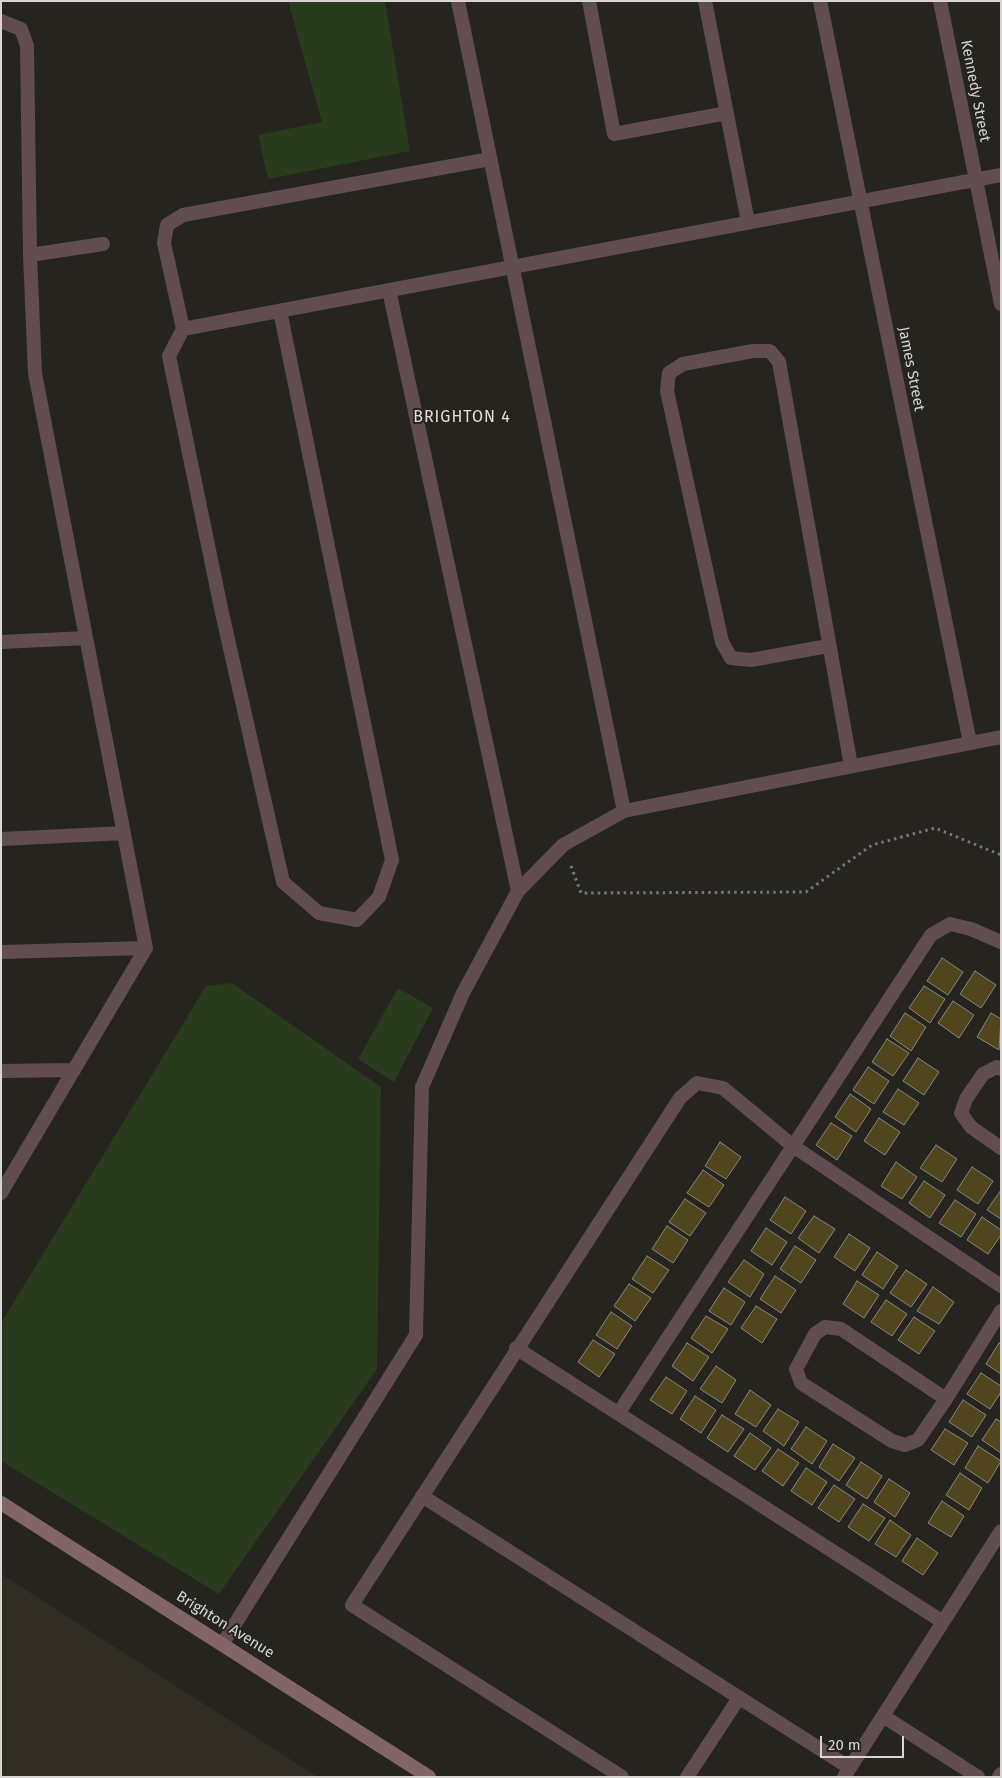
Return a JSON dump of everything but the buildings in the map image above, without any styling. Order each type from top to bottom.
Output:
[{"type":"main road","name":"Brighton Avenue","points":[[1,1502],[430,1777]]},
{"type":"street","points":[[458,1],[624,811]]},
{"type":"street","points":[[589,1],[614,134],[727,114]]},
{"type":"street","points":[[705,1],[748,222]]},
{"type":"street","name":"James Street","points":[[820,1],[970,743]]},
{"type":"street","name":"Kennedy Street","points":[[940,1],[1001,304]]},
{"type":"street","points":[[1,21],[21,29],[28,46],[30,256],[35,373],[146,948],[1,1193]]},
{"type":"street","points":[[280,311],[392,860],[379,898],[357,920],[319,913],[283,882],[222,613],[169,356],[183,329],[164,243],[167,225],[183,215],[490,158]]},
{"type":"street","points":[[183,329],[1001,175]]},
{"type":"street","points":[[30,256],[103,244]]},
{"type":"street","points":[[389,290],[518,891]]},
{"type":"street","points":[[828,646],[751,660],[731,658],[722,642],[667,391],[669,373],[683,364],[753,351],[770,351],[779,362],[828,646],[851,766]]},
{"type":"street","points":[[1,642],[86,638]]},
{"type":"street","points":[[223,1643],[416,1335],[422,1087],[463,992],[518,891],[563,845],[624,811],[1001,737]]},
{"type":"street","points":[[1,839],[124,833]]},
{"type":"street","points":[[618,1414],[930,935],[950,924],[971,929],[1001,942]]},
{"type":"street","points":[[1,952],[146,948]]},
{"type":"street","points":[[1001,1069],[997,1068],[983,1074],[966,1099],[961,1114],[971,1127],[1001,1148]]},
{"type":"street","points":[[1,1071],[74,1070]]},
{"type":"street","points":[[622,1777],[352,1604],[516,1348],[680,1098],[697,1082],[723,1088],[793,1146],[1001,1286]]},
{"type":"street","points":[[946,1399],[841,1329],[826,1327],[815,1334],[796,1370],[801,1383],[892,1441],[905,1445],[918,1440],[946,1399],[1001,1311]]},
{"type":"street","points":[[516,1348],[943,1622]]},
{"type":"street","points":[[422,1496],[739,1698],[847,1772],[1001,1531]]},
{"type":"street","points":[[687,1777],[739,1698]]},
{"type":"street","points":[[883,1716],[978,1777]]},
{"type":"path","points":[[563,845],[581,893],[806,892],[872,845],[935,828],[1001,855]]},
{"type":"shaded area","points":[[1,1574],[318,1777],[1,1777]]},
{"type":"green space","points":[[288,1],[385,1],[410,151],[268,179],[258,135],[322,122]]},
{"type":"green space","points":[[232,983],[381,1087],[377,1369],[219,1594],[1,1461],[1,1323],[206,986]]},
{"type":"green space","points":[[398,988],[433,1008],[394,1082],[358,1059]]},
{"type":"district","name":"BRIGHTON 4","points":[[462,418]]}]
